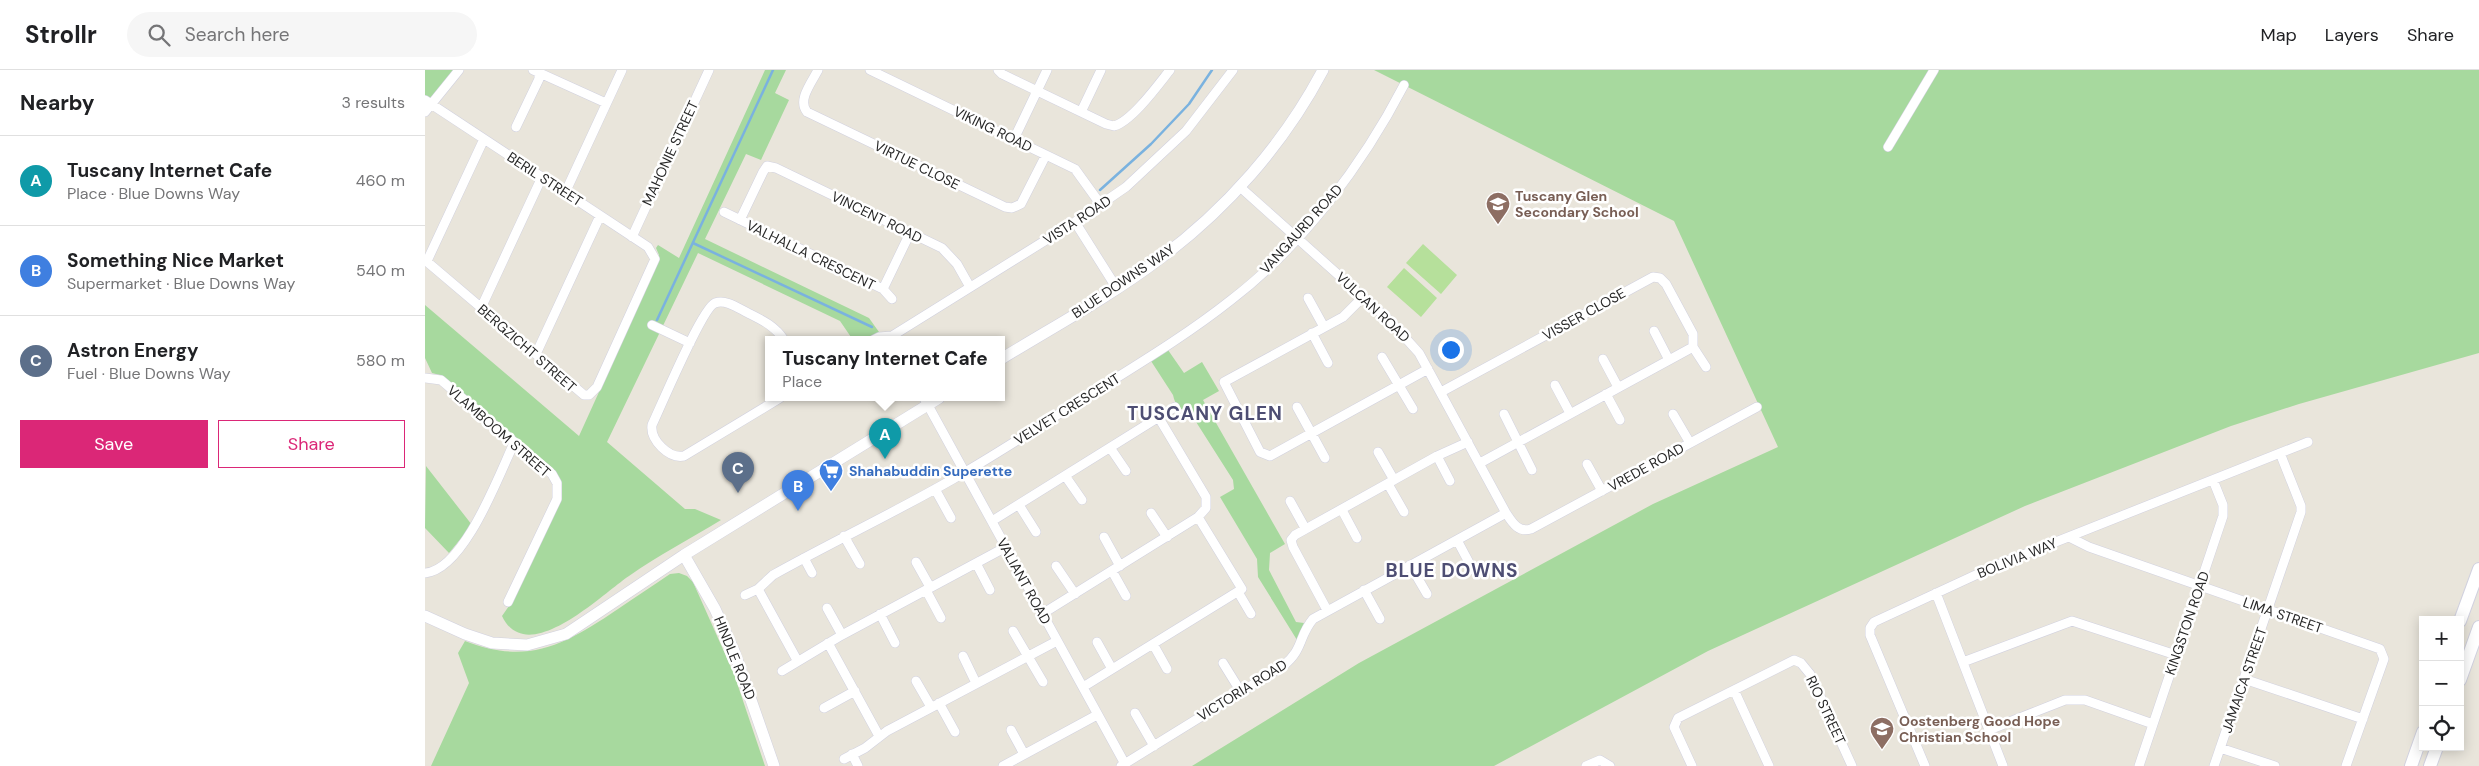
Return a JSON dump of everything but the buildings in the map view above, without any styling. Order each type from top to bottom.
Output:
[{"type":"main road","points":[[2462,616],[2479,569]]},
{"type":"main road","points":[[2464,669],[2479,627]]},
{"type":"main road","points":[[2411,766],[2419,743]]},
{"type":"main road","points":[[2430,766],[2436,751]]},
{"type":"street","points":[[425,112],[429,102],[459,70]]},
{"type":"street","points":[[565,193],[622,70]]},
{"type":"street","name":"MAHONIE STREET","points":[[632,237],[709,70]]},
{"type":"street","name":"VIRTUE CLOSE","points":[[818,70],[803,100],[804,108],[807,112],[1005,207],[1013,208],[1021,204],[1045,155]]},
{"type":"street","name":"VIKING ROAD","points":[[870,70],[1078,171],[1101,205]]},
{"type":"street","points":[[998,70],[1002,74],[1106,124],[1117,125],[1142,102],[1170,70]]},
{"type":"street","points":[[1014,139],[1047,70]]},
{"type":"street","points":[[1081,112],[1101,70]]},
{"type":"street","name":"VISTA ROAD","points":[[896,336],[1101,205],[1138,177],[1186,131],[1217,94],[1233,70]]},
{"type":"street","name":"BLUE DOWNS WAY","points":[[1005,356],[1158,261],[1190,234],[1240,187],[1284,134],[1323,70]]},
{"type":"street","points":[[1888,147],[1934,70]]},
{"type":"street","points":[[537,71],[606,103]]},
{"type":"street","points":[[516,127],[539,79],[537,71]]},
{"type":"street","name":"VANGAURD ROAD","points":[[1169,346],[1233,300],[1297,238],[1342,184],[1364,154],[1379,132],[1404,85]]},
{"type":"street","name":"BERIL STREET","points":[[429,102],[653,252],[655,259],[653,266]]},
{"type":"street","points":[[426,261],[483,138]]},
{"type":"street","name":"VALHALLA CRESCENT","points":[[740,220],[767,166]]},
{"type":"street","name":"VINCENT ROAD","points":[[767,166],[776,168],[942,248],[951,256],[970,288]]},
{"type":"street","points":[[481,308],[542,177]]},
{"type":"street","name":"VULCAN ROAD","points":[[1240,187],[1406,336],[1441,392],[1506,513],[1514,524],[1521,529]]},
{"type":"street","name":"VALHALLA CRESCENT","points":[[724,212],[883,289],[892,299]]},
{"type":"street","points":[[536,354],[600,216]]},
{"type":"street","points":[[1075,222],[1116,287]]},
{"type":"street","name":"VALHALLA CRESCENT","points":[[883,289],[910,233]]},
{"type":"street","name":"BERGZICHT STREET","points":[[426,261],[579,393],[589,395],[597,386],[653,266]]},
{"type":"street","name":"VISSER CLOSE","points":[[1441,392],[1653,277],[1664,281],[1671,291],[1693,334],[1693,347],[1706,367]]},
{"type":"street","points":[[1363,297],[1348,313],[1224,382],[1262,455],[1269,456],[1428,369]]},
{"type":"street","points":[[1308,298],[1324,327]]},
{"type":"street","points":[[775,401],[684,456],[672,455],[654,438],[652,425],[708,308],[713,304],[722,302],[764,320],[775,328],[781,336]]},
{"type":"street","points":[[652,325],[690,343]]},
{"type":"street","points":[[1654,331],[1669,360]]},
{"type":"street","points":[[1312,333],[1328,363]]},
{"type":"street","name":"VELVET CRESCENT","points":[[745,595],[758,589],[770,576],[935,490],[1169,346]]},
{"type":"street","points":[[1479,463],[1693,347]]},
{"type":"street","points":[[1382,357],[1413,409]]},
{"type":"street","points":[[1603,359],[1618,387]]},
{"type":"street","name":"VLAMBOOM STREET","points":[[425,378],[441,380],[552,474],[557,482],[557,499],[508,602]]},
{"type":"street","points":[[1555,385],[1570,414]]},
{"type":"street","points":[[1606,394],[1619,420]]},
{"type":"street","points":[[425,616],[473,637],[492,643],[527,645],[552,640],[579,627],[684,555],[926,401]]},
{"type":"street","name":"VALIANT ROAD","points":[[926,401],[1083,687],[1123,765]]},
{"type":"street","points":[[992,521],[1111,449],[1175,407]]},
{"type":"street","points":[[1297,407],[1325,458]]},
{"type":"street","name":"VREDE ROAD","points":[[1521,529],[1531,529],[1757,407]]},
{"type":"street","points":[[1504,414],[1532,470]]},
{"type":"street","name":"VREDE ROAD","points":[[1673,414],[1690,443]]},
{"type":"street","points":[[1042,614],[1198,518],[1206,508],[1206,497],[1159,418]]},
{"type":"street","points":[[1327,610],[1291,540],[1305,528],[1342,510],[1437,456],[1468,442]]},
{"type":"street","name":"BOLIVIA WAY","points":[[1925,766],[1870,635],[1870,628],[1880,619],[1995,566],[2308,442]]},
{"type":"street","points":[[425,573],[439,568],[469,538],[514,443]]},
{"type":"street","points":[[1111,449],[1127,471]]},
{"type":"street","points":[[1378,452],[1404,512]]},
{"type":"street","name":"JAMAICA STREET","points":[[2214,766],[2302,509],[2280,453]]},
{"type":"street","points":[[1437,456],[1451,481]]},
{"type":"street","name":"VREDE ROAD","points":[[1587,464],[1602,491]]},
{"type":"street","points":[[1066,476],[1081,500]]},
{"type":"street","name":"KINGSTON ROAD","points":[[2139,766],[2223,516],[2223,505],[2213,480]]},
{"type":"street","points":[[935,490],[951,518]]},
{"type":"street","points":[[1290,501],[1305,528]]},
{"type":"street","points":[[1019,505],[1035,532]]},
{"type":"street","points":[[1342,510],[1357,538]]},
{"type":"street","points":[[1151,513],[1167,537]]},
{"type":"street","name":"VICTORIA ROAD","points":[[1123,765],[1291,659],[1299,649],[1305,628],[1313,619],[1506,513]]},
{"type":"street","points":[[1083,687],[1242,589],[1198,518]]},
{"type":"street","points":[[844,536],[860,564]]},
{"type":"street","points":[[1104,537],[1126,596]]},
{"type":"street","name":"LIMA STREET","points":[[2069,537],[2089,548],[2380,649],[2384,659],[2346,766]]},
{"type":"street","points":[[1457,540],[1473,570]]},
{"type":"street","points":[[782,670],[842,634],[1006,547]]},
{"type":"street","name":"HINDLE ROAD","points":[[684,555],[715,610],[734,651],[774,766]]},
{"type":"street","points":[[804,558],[812,573]]},
{"type":"street","points":[[916,562],[941,618]]},
{"type":"street","points":[[976,563],[990,590]]},
{"type":"street","points":[[1410,565],[1427,594]]},
{"type":"street","points":[[1056,566],[1075,594]]},
{"type":"street","points":[[758,589],[797,660]]},
{"type":"street","points":[[1364,590],[1380,619]]},
{"type":"street","points":[[1238,592],[1251,614]]},
{"type":"street","points":[[1936,593],[2003,766]]},
{"type":"street","points":[[827,608],[842,634]]},
{"type":"street","points":[[880,614],[895,644]]},
{"type":"street","points":[[1963,662],[2072,621],[2176,655]]},
{"type":"street","points":[[1013,631],[1043,682]]},
{"type":"street","points":[[858,766],[848,756],[879,736],[1057,641]]},
{"type":"street","points":[[829,642],[879,736]]},
{"type":"street","points":[[1097,642],[1112,669]]},
{"type":"street","points":[[1153,644],[1167,670]]},
{"type":"street","points":[[963,656],[976,683]]},
{"type":"street","name":"RIO STREET","points":[[1734,690],[1794,660],[1801,663],[1810,674],[1852,766]]},
{"type":"street","points":[[1223,663],[1241,692]]},
{"type":"street","points":[[2244,679],[2363,719]]},
{"type":"street","points":[[916,681],[931,708]]},
{"type":"street","points":[[1692,766],[1674,727],[1675,723],[1682,716],[1734,690],[1769,766]]},
{"type":"street","points":[[824,708],[855,691]]},
{"type":"street","points":[[1989,730],[2065,700],[2075,699],[2085,700],[2153,724]]},
{"type":"street","points":[[939,703],[955,732]]},
{"type":"street","points":[[1135,713],[1154,746]]},
{"type":"street","points":[[1003,766],[1097,715]]},
{"type":"street","points":[[1011,730],[1024,754]]},
{"type":"street","points":[[2220,748],[2275,766]]},
{"type":"street","points":[[1586,766],[1600,760],[1609,766]]},
{"type":"green space","points":[[425,70],[455,70],[433,96],[428,98],[425,96]]},
{"type":"green space","points":[[765,70],[786,70],[775,93],[789,100],[761,160],[746,154],[705,239],[869,318],[879,332],[872,336],[850,336],[840,321],[698,253],[607,442],[685,509],[695,509],[721,520],[640,568],[584,611],[565,623],[546,631],[529,635],[514,630],[502,616],[511,603],[560,500],[551,469],[440,375],[432,373],[425,358],[425,305],[579,436],[658,262],[659,255],[656,248],[658,245],[679,258]]},
{"type":"green space","points":[[1374,70],[2479,70],[2479,353],[2299,404],[2231,426],[2025,506],[1708,651],[1494,766],[1192,766],[1359,663],[1653,504],[1778,447],[1674,221]]},
{"type":"green space","points":[[1423,244],[1457,275],[1441,294],[1406,263]]},
{"type":"green space","points":[[1404,268],[1437,298],[1421,317],[1387,287]]},
{"type":"green space","points":[[1168,350],[1184,373],[1202,362],[1219,391],[1203,400],[1285,544],[1270,553],[1269,570],[1296,622],[1304,623],[1297,640],[1258,577],[1257,559],[1220,497],[1234,489],[1233,480],[1191,414],[1182,410],[1177,405],[1173,395],[1151,361]]},
{"type":"green space","points":[[426,466],[472,525],[449,553],[425,528]]},
{"type":"green space","points":[[679,573],[687,576],[693,582],[734,674],[765,766],[431,766],[469,683],[458,653],[465,641],[488,648],[509,651],[528,651],[546,648],[581,632],[670,574]]},
{"type":"waterway","points":[[657,320],[773,70]]},
{"type":"waterway","points":[[1100,190],[1151,144],[1189,104],[1212,70]]},
{"type":"waterway","points":[[693,243],[872,327]]},
{"type":"place","name":"Tuscany Glen Secondary School","points":[[1498,225]]},
{"type":"place","name":"Tuscany Internet Cafe","points":[[885,459]]},
{"type":"place","name":"Shahabuddin Superette","points":[[831,492]]},
{"type":"place","name":"Astron Energy","points":[[738,493]]},
{"type":"place","name":"Something Nice Market","points":[[798,511]]},
{"type":"place","name":"Oostenberg Good Hope Christian School","points":[[1882,750]]},
{"type":"district","name":"TUSCANY GLEN","points":[[1205,413]]},
{"type":"district","name":"BLUE DOWNS","points":[[1452,570]]}]
